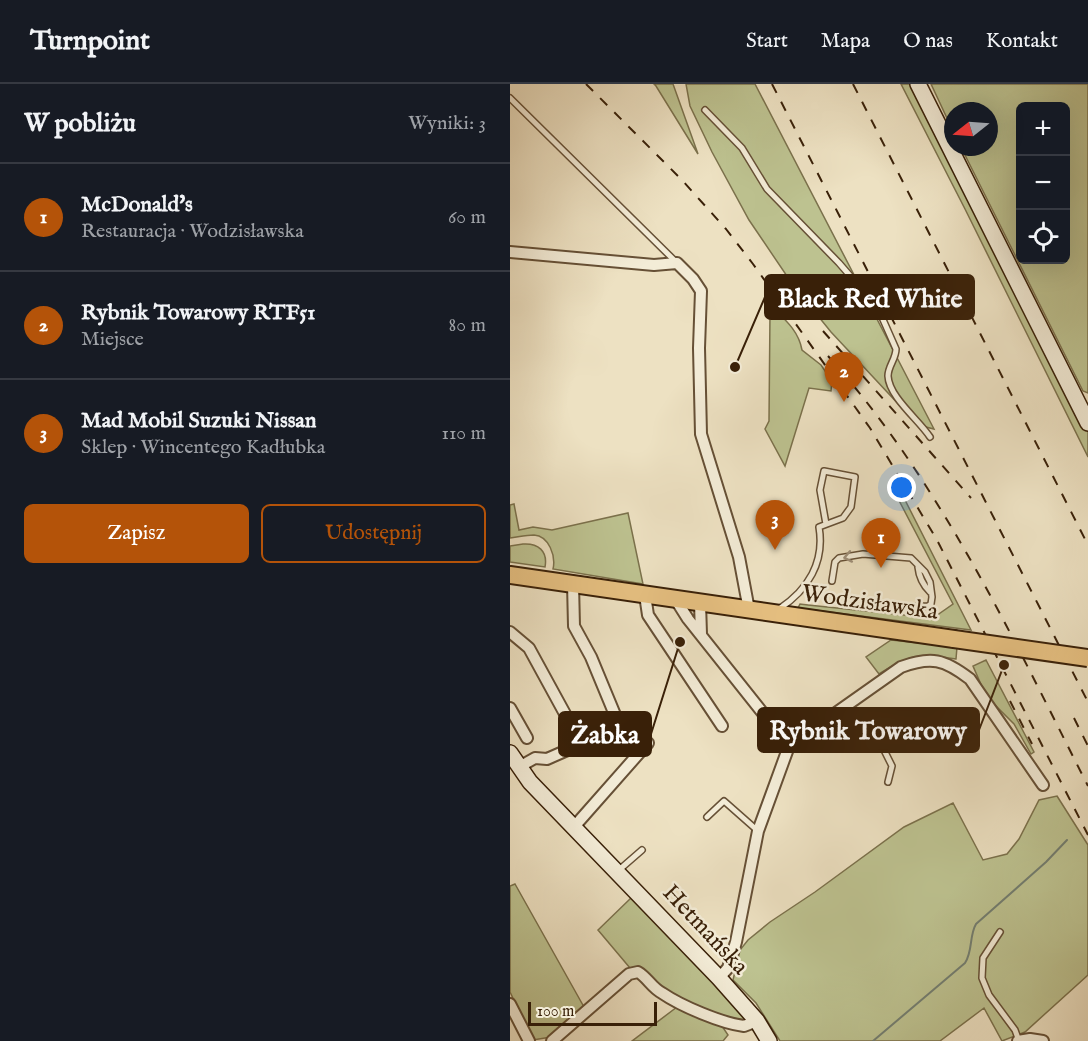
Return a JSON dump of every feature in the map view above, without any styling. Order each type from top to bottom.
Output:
[{"type":"main road","name":"Wodzisławska","points":[[510,575],[1088,658]]},
{"type":"street","points":[[918,84],[1086,413]]},
{"type":"street","points":[[510,252],[654,265],[677,263],[701,291],[699,348],[701,434],[739,557],[748,610]]},
{"type":"street","points":[[519,767],[535,758],[547,759],[582,745],[587,746],[620,727],[591,657],[574,626],[573,584]]},
{"type":"street","points":[[645,595],[648,615],[722,726]]},
{"type":"street","points":[[676,600],[700,635],[789,746]]},
{"type":"street","points":[[700,603],[700,635]]},
{"type":"street","points":[[510,632],[529,648],[582,745]]},
{"type":"street","points":[[719,978],[728,968],[736,942],[758,831],[789,746],[901,667],[921,659],[942,663],[970,678],[1043,785]]},
{"type":"street","points":[[510,708],[527,738]]},
{"type":"street","points":[[573,828],[648,744]]},
{"type":"street","name":"Hetmańska","points":[[510,753],[519,767],[573,828],[719,978],[757,1021],[769,1041]]},
{"type":"street","points":[[552,1041],[629,974],[638,972],[643,974],[660,993],[715,1018],[744,1026],[757,1021]]},
{"type":"street","points":[[510,1004],[529,1041]]},
{"type":"street","points":[[1018,1041],[1030,1039],[1043,1041]]},
{"type":"lane","points":[[510,98],[677,263]]},
{"type":"lane","points":[[705,110],[749,157],[767,189],[839,263],[871,300],[881,315],[896,349],[889,371],[889,382],[898,398],[922,424],[930,437]]},
{"type":"lane","points":[[773,613],[796,597],[814,574],[819,550],[819,527],[843,518],[851,507],[855,477],[824,471],[820,490],[826,524]]},
{"type":"lane","points":[[832,580],[836,559],[843,556],[863,554],[911,558],[925,572],[930,582],[932,601],[928,606],[909,607]]},
{"type":"lane","points":[[847,705],[861,726]]},
{"type":"lane","points":[[853,728],[872,726],[892,766],[888,782]]},
{"type":"lane","points":[[707,817],[724,801],[758,831]]},
{"type":"lane","points":[[618,872],[642,850]]},
{"type":"lane","points":[[1000,932],[984,954],[981,975],[986,991],[1014,1028],[1018,1041]]},
{"type":"green space","points":[[654,84],[673,84],[698,154],[656,86]]},
{"type":"green space","points":[[686,84],[755,84],[934,429],[918,425],[831,332],[793,285],[749,220],[712,152],[690,106]]},
{"type":"green space","points":[[901,84],[914,84],[944,144],[944,156],[950,156],[1088,432],[1088,457]]},
{"type":"green space","points":[[931,84],[1088,84],[1088,393],[1083,391],[1020,264],[1070,264],[1070,102],[1016,102],[1016,257],[966,156],[998,156],[998,102],[944,102],[944,112]]},
{"type":"green space","points":[[775,310],[796,333],[802,350],[821,365],[832,381],[831,391],[809,388],[785,466],[765,429],[769,421],[770,313]]},
{"type":"green space","points":[[893,489],[905,500],[971,630],[798,608],[800,604],[933,618],[953,604]]},
{"type":"green space","points":[[514,504],[519,530],[533,527],[552,530],[628,513],[643,584],[553,569],[552,553],[544,539],[534,535],[510,538],[510,505]]},
{"type":"green space","points":[[523,544],[541,549],[546,561],[545,567],[510,562],[510,546]]},
{"type":"green space","points":[[891,640],[957,647],[956,659],[933,656],[916,657],[899,662],[879,674],[866,657]]},
{"type":"green space","points":[[986,660],[1034,752],[1031,754],[1014,724],[986,696],[973,666]]},
{"type":"green space","points":[[1057,796],[1088,845],[1088,975],[1025,1032],[1002,1041],[984,1008],[940,1041],[780,1041],[756,1003],[733,980],[740,950],[748,940],[904,827],[953,803],[983,860],[1007,854],[1019,839],[1039,800]]},
{"type":"green space","points":[[515,884],[584,1007],[551,1037],[533,1040],[510,992],[510,886]]},
{"type":"green space","points":[[632,897],[709,978],[746,1020],[745,1022],[734,1021],[668,993],[634,968],[630,968],[598,930]]},
{"type":"green space","points":[[677,1007],[720,1023],[728,1035],[723,1041],[632,1041]]},
{"type":"waterway","points":[[873,1041],[965,963],[976,924],[1046,862],[1067,840]]},
{"type":"railway","points":[[586,84],[681,179],[726,229],[870,428],[937,540],[1088,835]]},
{"type":"railway","points":[[772,84],[1088,702]]},
{"type":"railway","points":[[853,84],[1088,545]]},
{"type":"railway","points":[[823,331],[971,498]]},
{"type":"railway","points":[[828,356],[906,455],[940,508],[1002,618],[1088,786]]},
{"type":"railway","points":[[1010,701],[1032,744]]},
{"type":"railway","points":[[1074,718],[1088,746]]},
{"type":"place","name":"Black Red White","points":[[735,367]]},
{"type":"place","name":"Rybnik Towarowy RTF51","points":[[844,402]]},
{"type":"place","name":"Mad Mobil Suzuki Nissan","points":[[775,550]]},
{"type":"place","name":"McDonald's","points":[[881,568]]},
{"type":"place","name":"Żabka","points":[[680,642]]},
{"type":"place","name":"Rybnik Towarowy","points":[[1004,665]]}]
